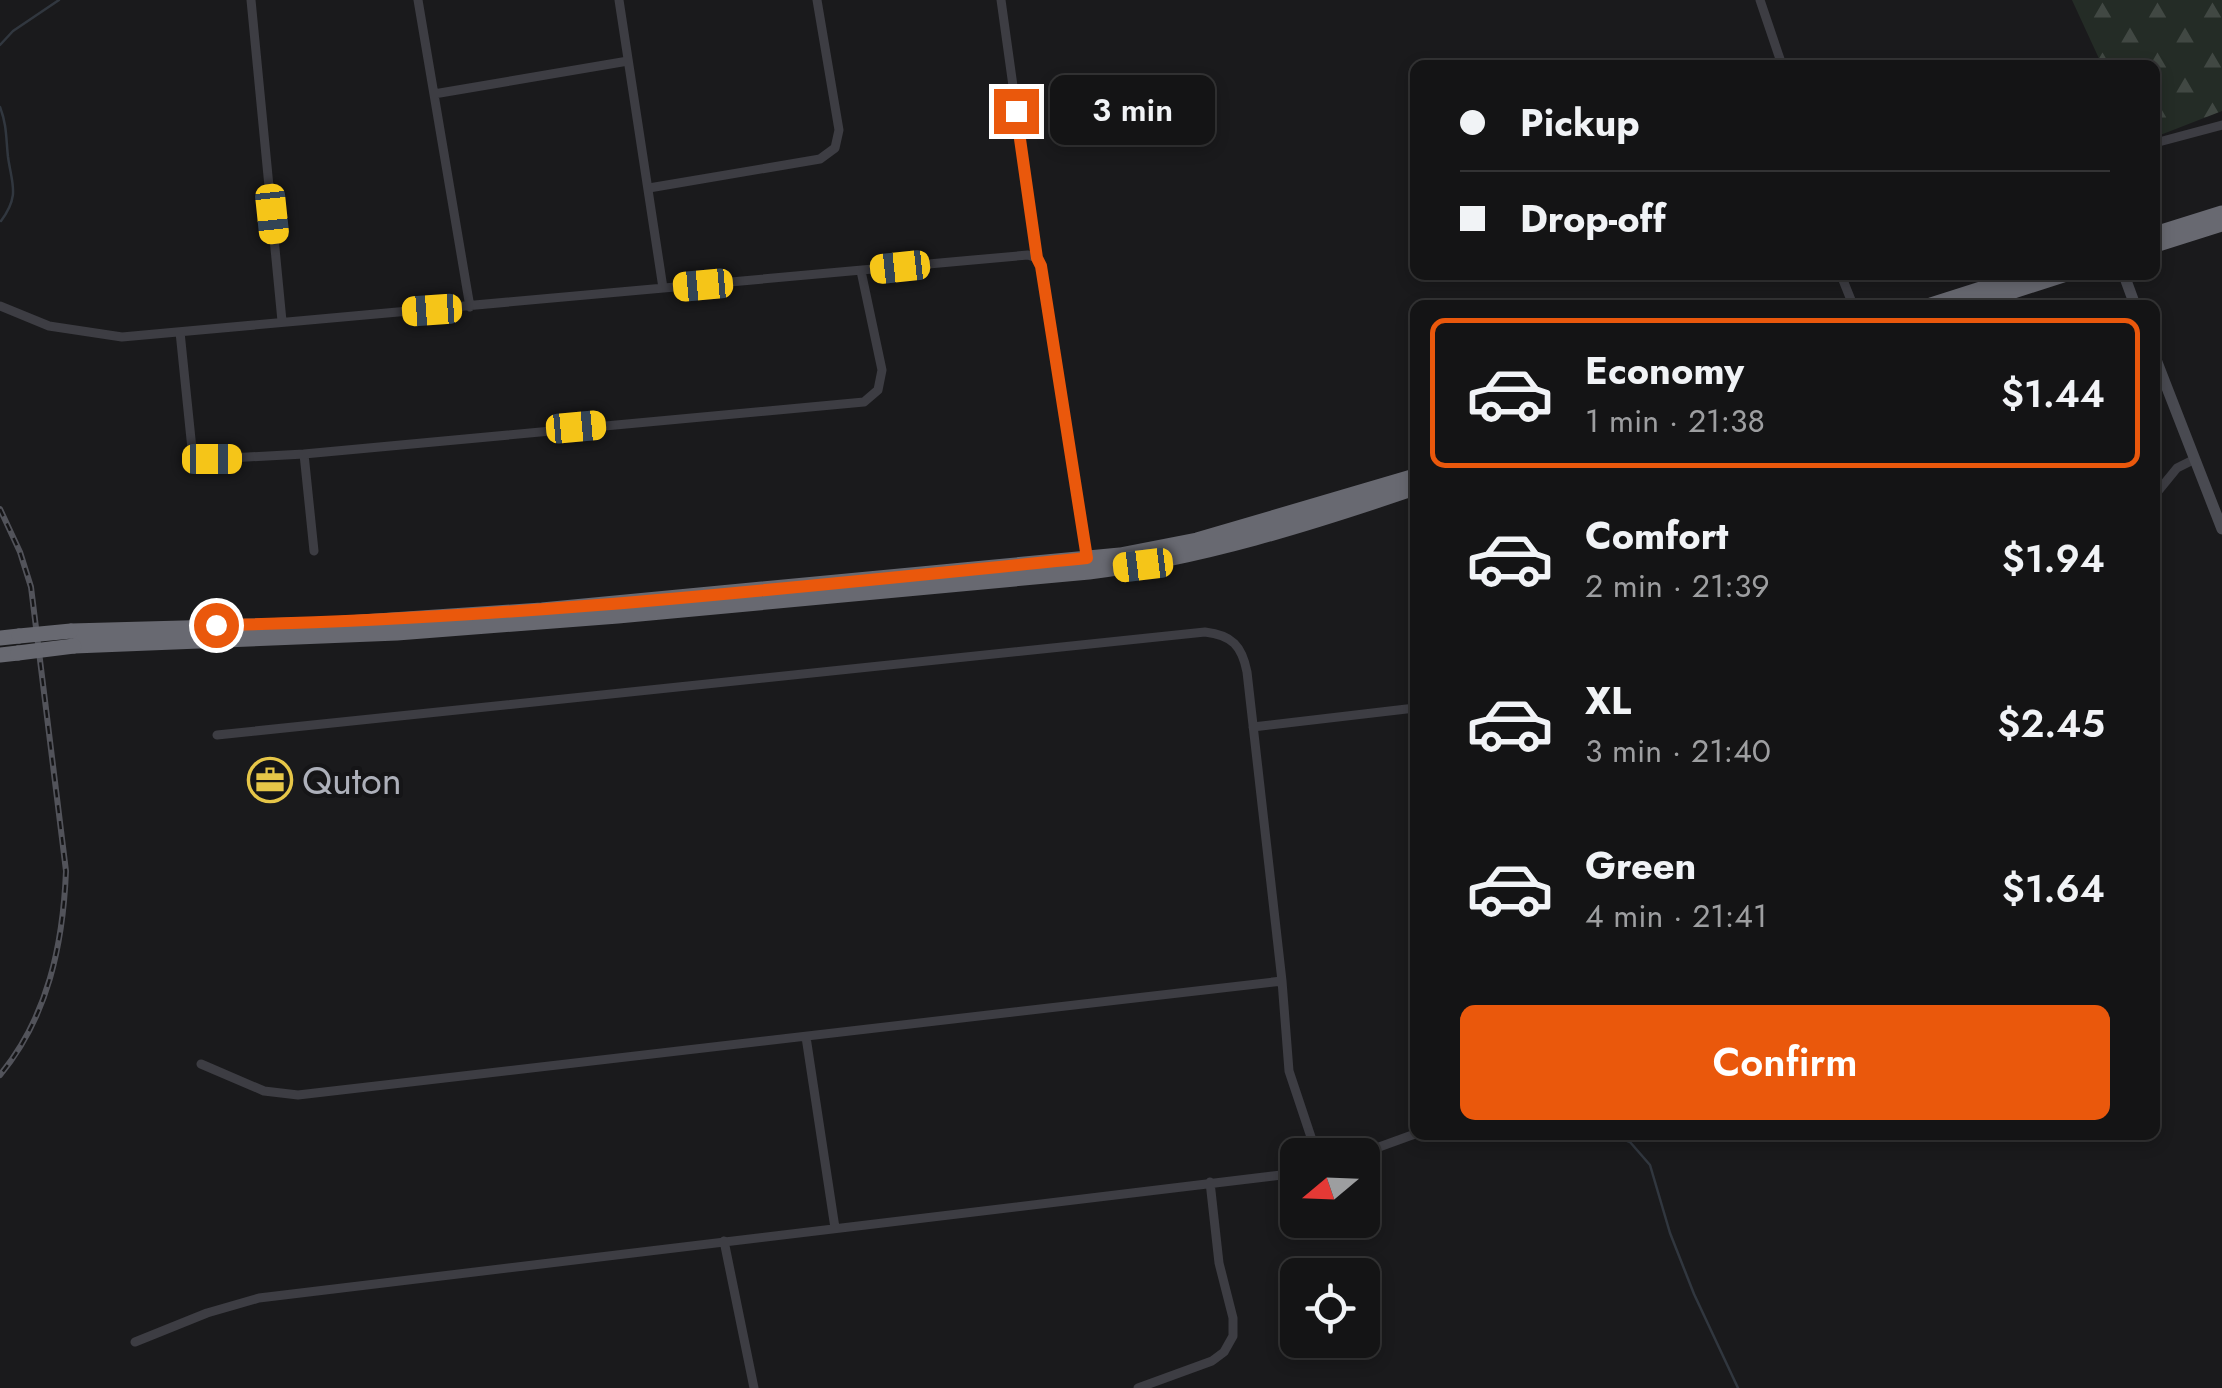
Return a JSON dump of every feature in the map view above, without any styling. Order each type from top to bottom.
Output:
[{"type":"highway","points":[[2160,232],[2222,212]]},
{"type":"highway","points":[[2160,244],[2222,224]]},
{"type":"highway","points":[[1947,300],[2009,280]]},
{"type":"highway","points":[[1986,300],[2048,280]]},
{"type":"highway","points":[[0,638],[308,639],[415,632],[618,616],[1088,565],[1184,544],[1410,477]]},
{"type":"highway","points":[[1088,565],[1143,565],[1215,549],[1410,490]]},
{"type":"highway","points":[[0,655],[72,638]]},
{"type":"street","points":[[250,0],[282,321]]},
{"type":"street","points":[[418,0],[470,307]]},
{"type":"street","points":[[618,0],[663,288]]},
{"type":"street","points":[[650,188],[820,159],[835,148],[839,130],[817,0]]},
{"type":"street","points":[[1001,0],[1037,258],[1088,565]]},
{"type":"street","points":[[1760,0],[1780,60]]},
{"type":"street","points":[[434,94],[628,61]]},
{"type":"street","points":[[2160,142],[2222,125]]},
{"type":"street","points":[[0,306],[49,326],[109,337],[1018,255],[1037,258]]},
{"type":"street","points":[[180,332],[192,449],[202,458],[212,459],[304,454],[864,402],[878,390],[882,370],[862,271]]},
{"type":"street","points":[[2160,371],[2222,529]]},
{"type":"street","points":[[304,454],[314,551]]},
{"type":"street","points":[[2160,488],[2177,468],[2193,460]]},
{"type":"street","points":[[217,736],[1205,632],[1232,639],[1244,657],[1289,1071],[1311,1138]]},
{"type":"street","points":[[1253,727],[1410,709]]},
{"type":"street","points":[[201,1064],[264,1091],[298,1095],[1282,981]]},
{"type":"street","points":[[806,1037],[835,1228]]},
{"type":"street","points":[[1380,1147],[1410,1136]]},
{"type":"street","points":[[136,1342],[206,1313],[259,1298],[1280,1175]]},
{"type":"street","points":[[1138,1388],[1212,1361],[1229,1345],[1233,1318],[1219,1263],[1210,1182]]},
{"type":"street","points":[[724,1242],[754,1388]]},
{"type":"green space","points":[[2072,0],[2222,0],[2222,111],[2160,135],[2160,60],[2100,60]]},
{"type":"waterway","points":[[0,45],[13,31],[59,0]]},
{"type":"waterway","points":[[0,107],[13,190],[11,204],[1,221]]},
{"type":"waterway","points":[[1625,1140],[1650,1165],[1670,1233],[1694,1294],[1738,1388]]},
{"type":"railway","points":[[0,509],[31,587],[66,871],[61,926],[50,979],[30,1029],[0,1075]]},
{"type":"place","name":"Quton","points":[[270,780]]},
{"type":"route","points":[[216,625],[332,624],[542,610],[1087,558],[1016,111]]}]
